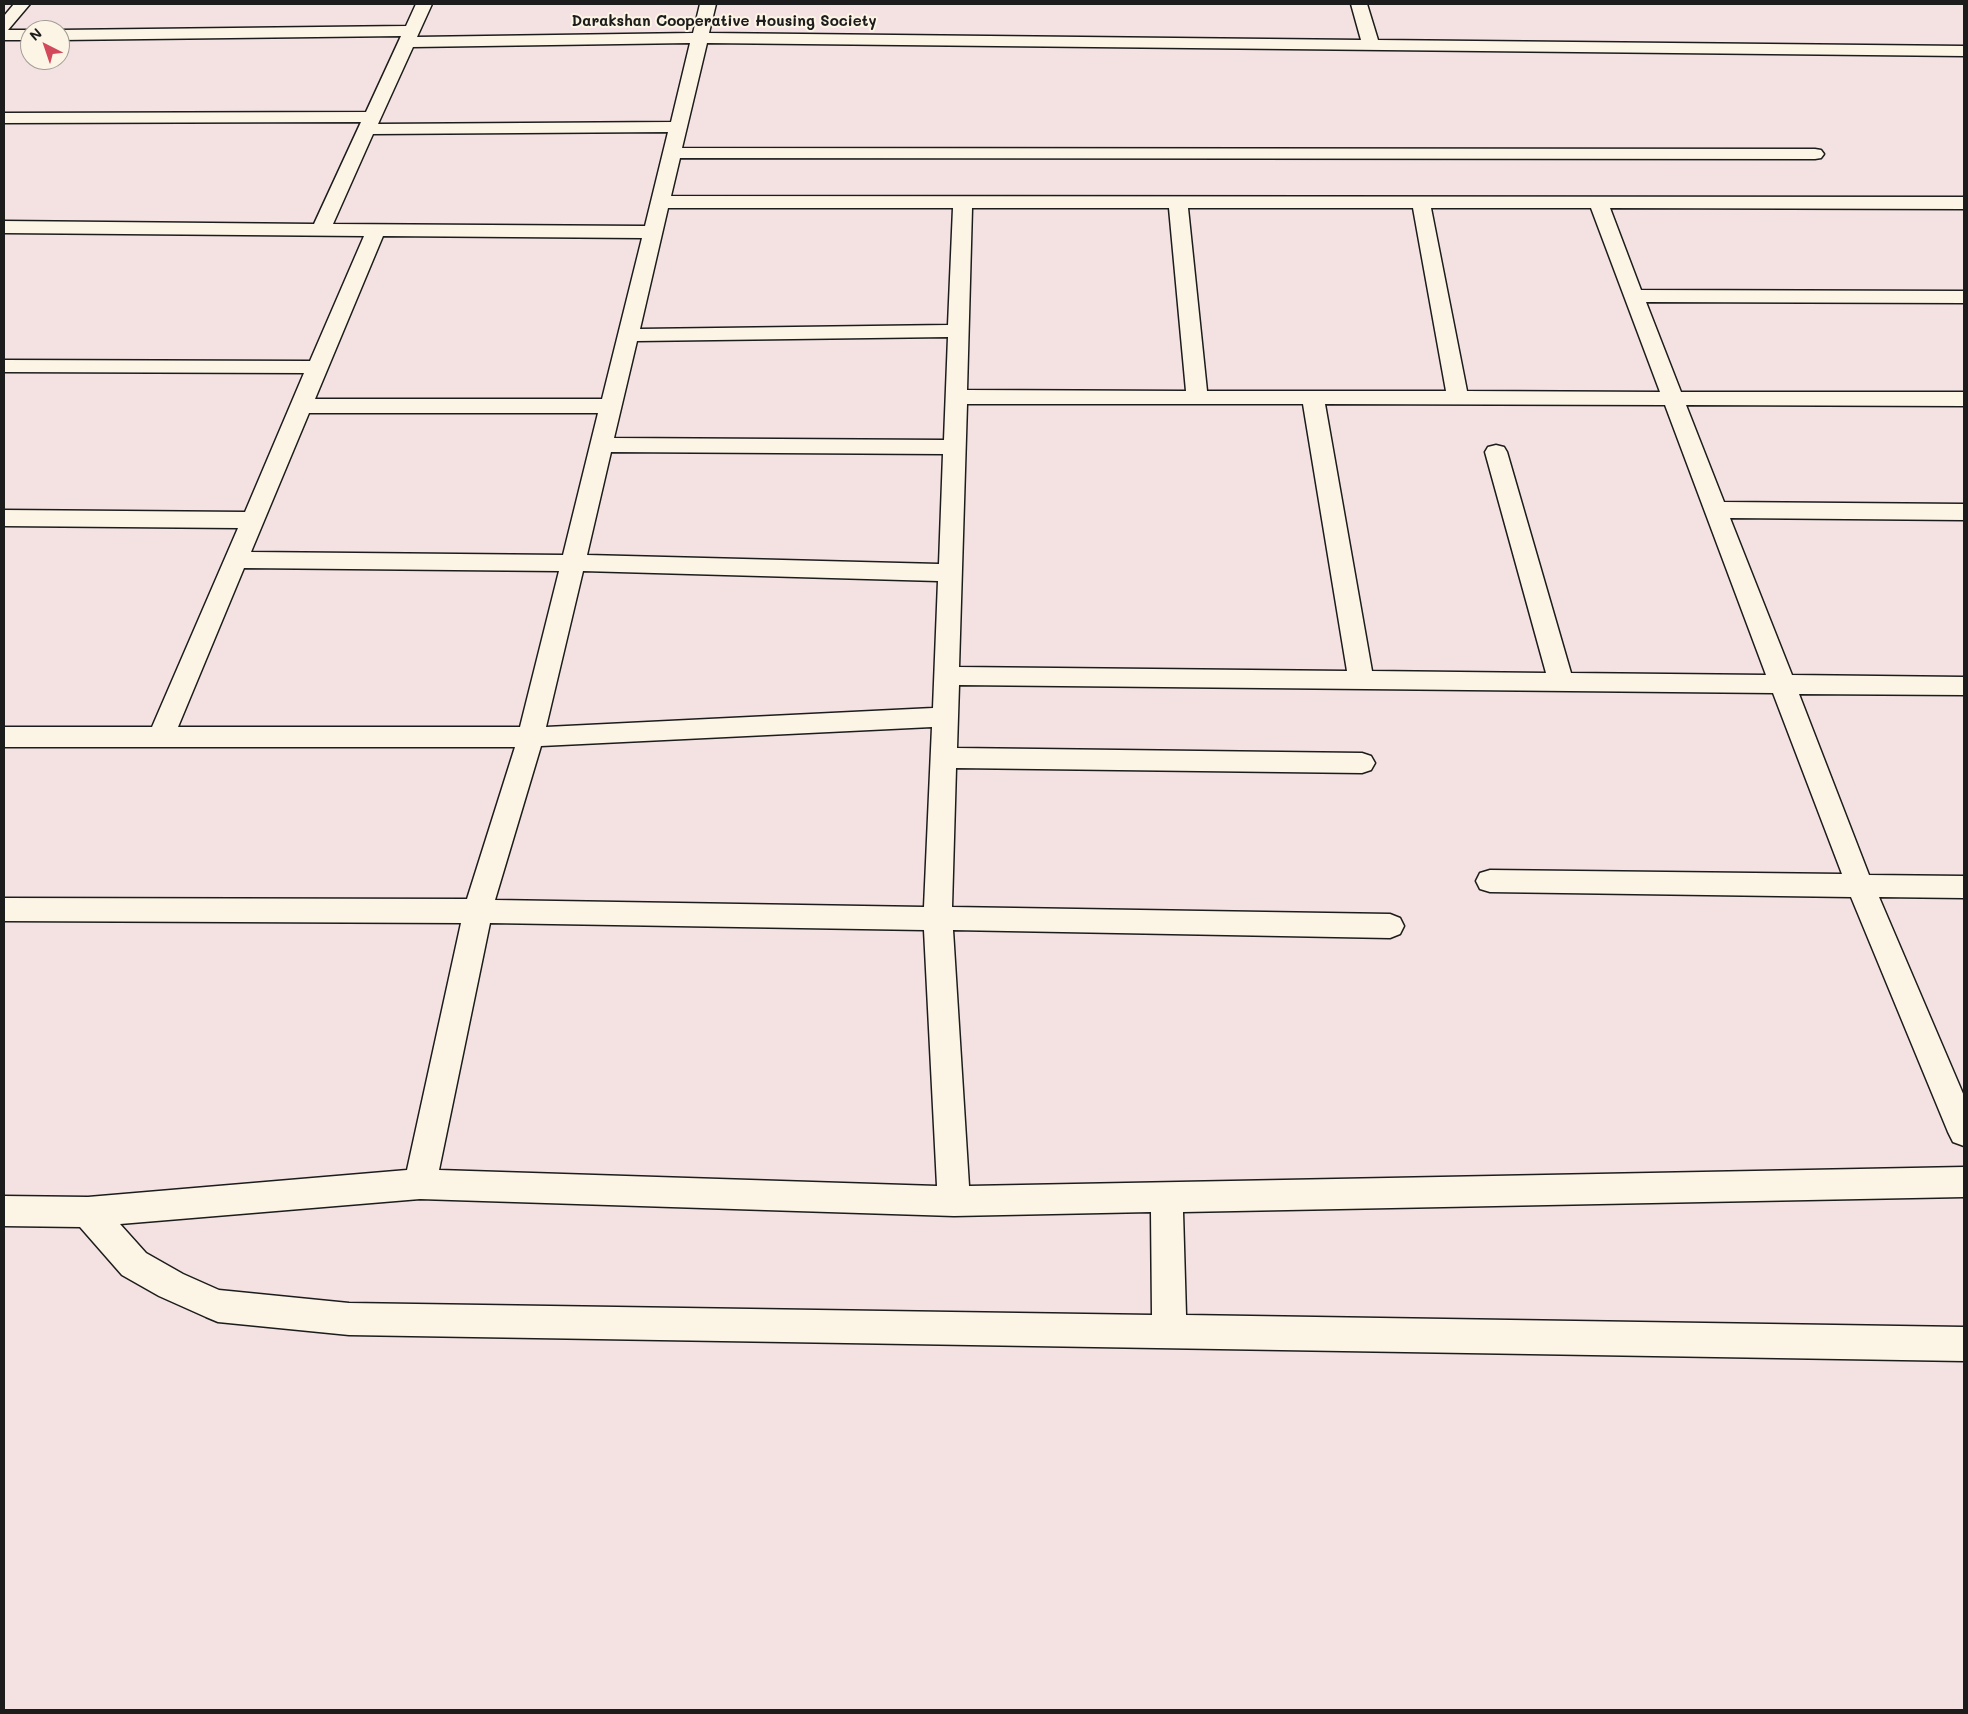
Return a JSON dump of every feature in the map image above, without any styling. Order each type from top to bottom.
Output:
[{"type":"street","points":[[4,26],[22,4]]},
{"type":"street","points":[[322,229],[424,4]]},
{"type":"street","points":[[420,1184],[478,911],[531,737],[708,4]]},
{"type":"street","points":[[1359,4],[1371,45]]},
{"type":"street","points":[[70,34],[1964,50]]},
{"type":"street","points":[[4,35],[20,35]]},
{"type":"street","points":[[4,118],[678,127]]},
{"type":"street","points":[[672,153],[1815,154]]},
{"type":"street","points":[[660,202],[1964,203]]},
{"type":"street","points":[[954,1201],[938,919],[963,202]]},
{"type":"street","points":[[1178,202],[1197,398]]},
{"type":"street","points":[[1421,203],[1458,398]]},
{"type":"street","points":[[1598,203],[1860,886],[1964,1132]]},
{"type":"street","points":[[4,227],[653,232]]},
{"type":"street","points":[[160,737],[376,229]]},
{"type":"street","points":[[1634,296],[1964,297]]},
{"type":"street","points":[[628,335],[959,331]]},
{"type":"street","points":[[4,366],[318,367]]},
{"type":"street","points":[[957,397],[1964,399]]},
{"type":"street","points":[[1313,398],[1361,680]]},
{"type":"street","points":[[301,406],[611,406]]},
{"type":"street","points":[[602,445],[955,447]]},
{"type":"street","points":[[1496,452],[1561,682]]},
{"type":"street","points":[[1716,510],[1964,512]]},
{"type":"street","points":[[4,518],[253,520]]},
{"type":"street","points":[[235,560],[573,563],[951,573]]},
{"type":"street","points":[[947,676],[1964,686]]},
{"type":"street","points":[[4,737],[531,737],[946,717]]},
{"type":"street","points":[[944,758],[1362,763]]},
{"type":"street","points":[[1490,881],[1964,887]]},
{"type":"street","points":[[4,910],[478,911],[1390,926]]},
{"type":"street","points":[[4,1211],[88,1212],[420,1184],[954,1201],[1964,1182]]},
{"type":"street","points":[[1168,1197],[1169,1331]]},
{"type":"street","points":[[88,1212],[134,1264],[171,1285],[218,1306],[349,1319],[1964,1344]]},
{"type":"district","name":"Darakshan Cooperative Housing Society","points":[[724,21]]}]
